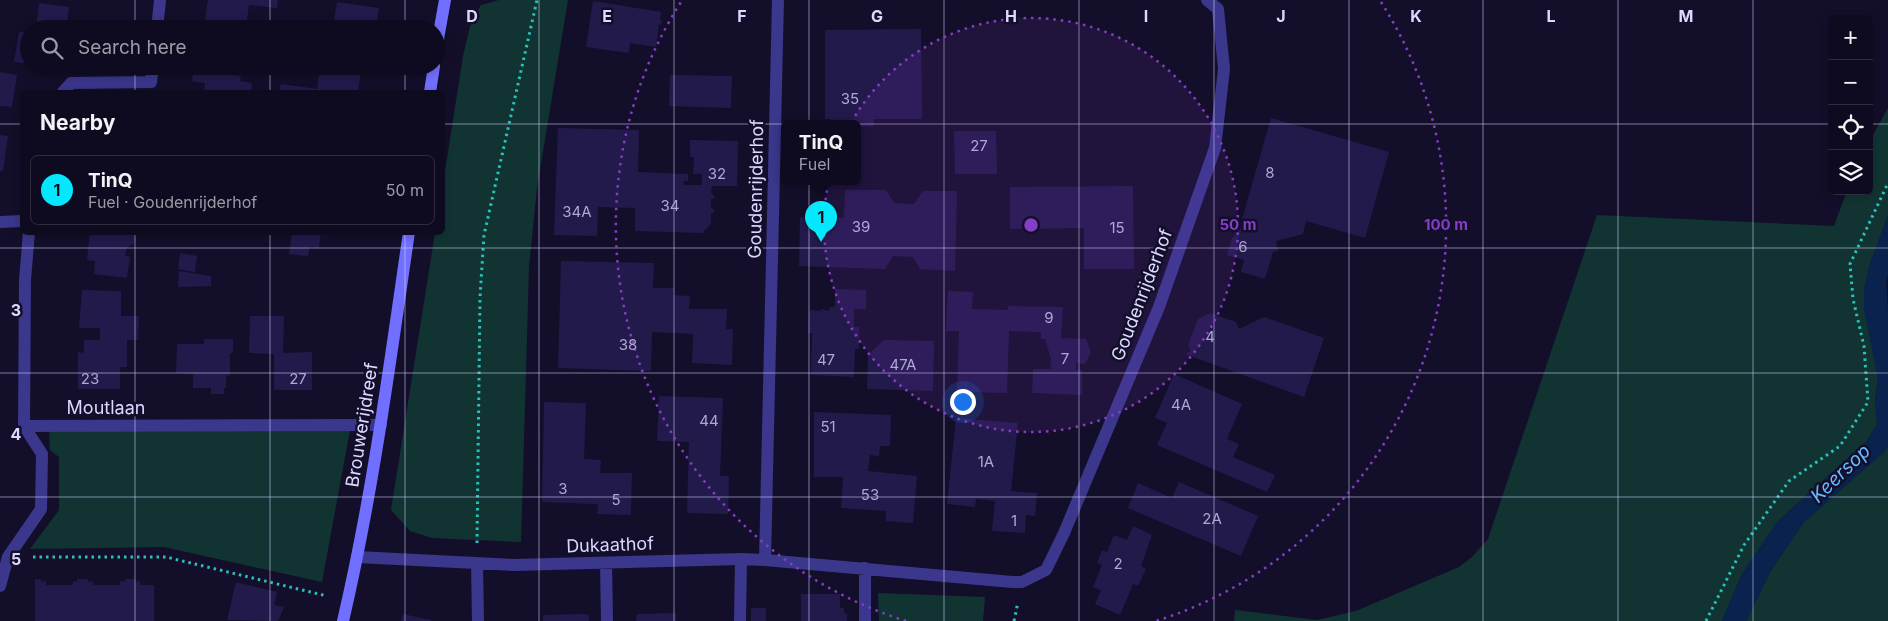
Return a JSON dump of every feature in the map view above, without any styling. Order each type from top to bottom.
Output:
[{"type":"street","points":[[158,20],[160,0]]},
{"type":"street","points":[[441,20],[445,0]]},
{"type":"street","name":"Goudenrijderhof","points":[[765,560],[778,0]]},
{"type":"street","name":"Goudenrijderhof","points":[[1022,582],[1046,570],[1064,533],[1159,307],[1215,148],[1224,69],[1218,9],[1207,0]]},
{"type":"street","points":[[430,90],[433,75]]},
{"type":"street","points":[[65,90],[71,83],[151,87]]},
{"type":"street","points":[[0,222],[20,221]]},
{"type":"street","points":[[0,586],[8,557],[41,510],[42,454],[24,426],[25,280],[29,235]]},
{"type":"street","name":"Brouwerijdreef","points":[[343,621],[381,425],[409,235]]},
{"type":"street","name":"Moutlaan","points":[[24,426],[381,425]]},
{"type":"street","name":"Dukaathof","points":[[357,556],[514,565],[741,559],[1022,582]]},
{"type":"street","points":[[740,621],[741,559]]},
{"type":"street","points":[[606,563],[606,621]]},
{"type":"street","points":[[477,564],[478,621]]},
{"type":"street","points":[[864,621],[865,568]]},
{"type":"path","points":[[477,564],[480,297],[484,234],[537,0]]},
{"type":"path","points":[[1706,621],[1744,546],[1790,481],[1840,446],[1868,402],[1864,346],[1853,299],[1850,264],[1888,183]]},
{"type":"path","points":[[8,557],[166,558],[348,601]]},
{"type":"green space","points":[[499,0],[568,0],[537,188],[529,267],[521,542],[432,538],[410,531],[391,510],[435,235],[445,235],[445,171],[463,56],[471,22],[481,5]]},
{"type":"green space","points":[[1888,108],[1888,216],[1870,264],[1864,290],[1864,307],[1878,378],[1875,401],[1877,424],[1867,441],[1778,521],[1741,576],[1722,621],[1234,621],[1235,610],[1317,620],[1356,611],[1459,567],[1472,557],[1488,539],[1597,215],[1834,226],[1846,195],[1873,195],[1873,135]]},
{"type":"green space","points":[[49,430],[350,430],[322,582],[164,547],[30,549],[59,510],[59,457],[50,450]]},
{"type":"green space","points":[[1888,446],[1888,621],[1746,621],[1770,572],[1804,522],[1885,451]]},
{"type":"green space","points":[[878,593],[985,597],[983,621],[879,621]]},
{"type":"water","name":"Keersop","points":[[1888,216],[1888,275],[1886,283],[1888,310],[1888,446],[1885,451],[1804,522],[1770,572],[1746,621],[1722,621],[1741,576],[1778,521],[1867,441],[1877,424],[1875,401],[1878,378],[1864,307],[1864,290],[1870,264]]},
{"type":"building","points":[[208,0],[278,0],[277,8],[249,5],[247,20],[205,20]]},
{"type":"building","points":[[593,1],[661,12],[660,20],[662,20],[661,25],[659,24],[656,47],[630,43],[629,53],[586,47]]},
{"type":"building","points":[[337,2],[379,8],[377,20],[334,20]]},
{"type":"building","points":[[39,3],[69,7],[67,20],[37,20]]},
{"type":"building","points":[[921,29],[922,119],[874,119],[874,126],[861,127],[861,120],[825,119],[825,30]]},
{"type":"building","points":[[19,32],[20,32],[20,63],[14,62]]},
{"type":"building","points":[[0,72],[17,75],[12,107],[0,106]]},
{"type":"building","points":[[193,75],[231,75],[241,76],[240,81],[252,83],[251,90],[204,90],[205,83],[192,81]]},
{"type":"building","points":[[319,75],[360,75],[358,90],[280,90],[281,84],[317,89]]},
{"type":"building","points":[[670,75],[732,76],[731,108],[669,106]]},
{"type":"building","points":[[1271,118],[1389,152],[1365,238],[1306,221],[1303,234],[1276,241],[1278,251],[1273,252],[1265,279],[1241,272],[1244,260],[1227,255],[1232,238],[1236,235],[1234,230],[1241,223]]},
{"type":"building","points":[[558,128],[639,130],[638,172],[688,174],[688,181],[684,181],[683,185],[702,185],[702,174],[693,174],[694,157],[690,157],[690,140],[738,141],[737,186],[712,186],[711,193],[715,197],[711,200],[711,207],[715,211],[711,214],[711,224],[702,233],[635,231],[635,208],[598,207],[597,236],[554,235]]},
{"type":"building","points":[[954,131],[996,131],[997,174],[955,174]]},
{"type":"building","points":[[0,135],[8,136],[3,171],[0,171]]},
{"type":"building","points":[[1133,186],[1134,269],[1084,269],[1084,228],[1010,229],[1010,187]]},
{"type":"building","points":[[845,190],[886,190],[894,203],[914,204],[923,191],[957,191],[955,271],[920,269],[913,257],[893,256],[885,269],[799,266],[800,217],[844,218]]},
{"type":"building","points":[[90,235],[134,235],[136,239],[134,244],[127,247],[125,256],[130,257],[127,278],[94,274],[95,261],[87,260]]},
{"type":"building","points":[[292,235],[321,235],[319,248],[310,247],[308,256],[289,254]]},
{"type":"building","points":[[180,253],[197,256],[195,272],[178,269]]},
{"type":"building","points":[[561,261],[654,263],[653,288],[674,288],[673,295],[690,296],[689,309],[727,309],[726,329],[733,329],[732,365],[692,363],[693,334],[652,332],[651,371],[558,368]]},
{"type":"building","points":[[179,271],[211,276],[211,286],[178,287]]},
{"type":"building","points":[[835,289],[866,290],[866,309],[854,309],[854,327],[859,327],[859,349],[855,349],[854,377],[811,375],[812,333],[808,333],[809,310],[821,311],[821,309],[829,311],[830,307],[835,307]]},
{"type":"building","points":[[82,290],[121,291],[121,316],[139,316],[138,340],[127,340],[127,367],[120,367],[120,389],[78,389],[78,352],[84,353],[84,340],[100,340],[100,328],[79,328]]},
{"type":"building","points":[[948,291],[973,292],[972,309],[1008,310],[1008,306],[1063,307],[1061,338],[1086,339],[1091,352],[1085,364],[1076,363],[1076,370],[1082,370],[1082,395],[1032,393],[1033,369],[1050,369],[1051,359],[1045,339],[1041,339],[1041,332],[1009,331],[1007,393],[957,392],[959,331],[946,331]]},
{"type":"building","points":[[1210,313],[1236,322],[1239,329],[1264,317],[1324,338],[1304,397],[1185,354],[1191,351],[1188,345],[1198,319]]},
{"type":"building","points":[[250,316],[284,316],[283,353],[312,352],[312,390],[274,390],[274,354],[249,353]]},
{"type":"building","points":[[204,339],[233,339],[233,353],[230,353],[230,376],[226,375],[224,394],[211,394],[211,388],[193,388],[193,374],[176,373],[177,344],[204,344]]},
{"type":"building","points":[[884,340],[934,341],[933,391],[867,389],[868,355]]},
{"type":"building","points":[[1174,374],[1242,404],[1227,439],[1239,444],[1233,457],[1275,475],[1267,492],[1157,445],[1167,423],[1155,418]]},
{"type":"building","points":[[659,396],[723,398],[720,476],[729,476],[728,514],[687,513],[689,442],[657,441]]},
{"type":"building","points":[[544,402],[586,403],[584,459],[601,460],[600,473],[632,473],[631,515],[597,514],[598,504],[542,502]]},
{"type":"building","points":[[814,412],[891,415],[890,446],[880,446],[879,456],[870,455],[868,471],[917,476],[913,523],[886,521],[886,511],[841,508],[843,477],[814,477]]},
{"type":"building","points":[[956,418],[1018,423],[1011,491],[1037,493],[1035,516],[1026,515],[1025,533],[992,531],[995,501],[976,499],[975,507],[947,504]]},
{"type":"building","points":[[1179,482],[1258,516],[1241,556],[1128,508],[1138,483],[1172,498]]},
{"type":"building","points":[[1133,526],[1152,535],[1141,566],[1146,569],[1138,586],[1133,584],[1120,615],[1095,604],[1101,590],[1093,587],[1102,565],[1097,563],[1102,550],[1107,552],[1114,535],[1127,540]]},
{"type":"building","points":[[35,579],[41,579],[41,582],[46,581],[46,585],[73,585],[73,581],[77,582],[77,579],[88,579],[88,582],[93,581],[93,585],[120,585],[120,581],[125,582],[125,579],[136,579],[135,582],[140,581],[140,585],[154,585],[154,621],[35,621]]},
{"type":"building","points":[[236,582],[277,592],[274,605],[284,607],[278,621],[227,620]]},
{"type":"building","points":[[801,594],[840,594],[840,608],[844,608],[844,613],[847,613],[847,621],[801,621]]},
{"type":"building","points":[[751,608],[766,608],[766,621],[751,621]]},
{"type":"building","points":[[676,613],[676,621],[636,621],[637,614]]},
{"type":"building","points":[[403,614],[431,620],[431,621],[401,621]]},
{"type":"building","points":[[543,615],[589,615],[589,621],[543,621]]},
{"type":"place","name":"TinQ","points":[[821,242]]}]
